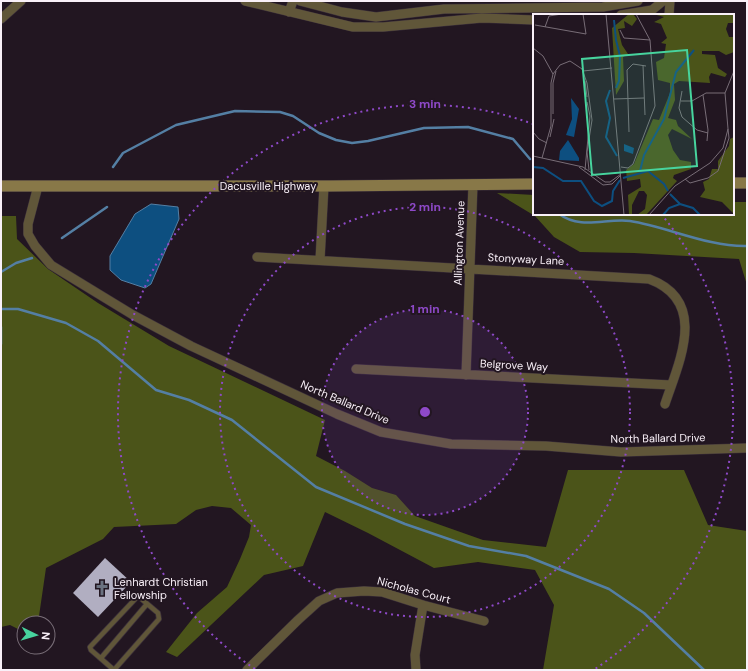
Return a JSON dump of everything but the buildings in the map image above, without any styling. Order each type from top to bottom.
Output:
[{"type":"main road","points":[[734,183],[747,183]]},
{"type":"main road","name":"Dacusville Highway","points":[[1,186],[324,186],[533,184]]},
{"type":"street","points":[[1,19],[20,1]]},
{"type":"street","points":[[245,1],[353,27],[400,25],[482,18],[533,20],[533,8]]},
{"type":"street","points":[[289,12],[293,1]]},
{"type":"street","points":[[300,1],[338,11],[376,17],[432,11],[533,8],[602,11],[638,1]]},
{"type":"street","points":[[627,14],[652,10],[660,1]]},
{"type":"street","points":[[669,14],[670,1]]},
{"type":"street","points":[[335,23],[338,11]]},
{"type":"street","points":[[432,11],[433,22]]},
{"type":"street","points":[[399,14],[400,25]]},
{"type":"street","name":"Allington Avenue","points":[[466,375],[473,184]]},
{"type":"street","name":"North Ballard Drive","points":[[38,186],[28,224],[28,234],[35,246],[51,265],[133,315],[191,346],[337,414],[381,432],[451,444],[546,446],[621,452],[747,448]]},
{"type":"street","points":[[320,260],[324,186]]},
{"type":"street","name":"Stonyway Lane","points":[[257,257],[640,277],[658,282],[678,300],[685,319],[685,343],[665,404]]},
{"type":"street","name":"Belgrove Way","points":[[356,369],[671,385]]},
{"type":"street","name":"Nicholas Court","points":[[247,670],[298,620],[320,602],[337,593],[364,591],[382,592],[423,605],[484,621]]},
{"type":"street","points":[[416,670],[415,655],[423,605]]},
{"type":"lane","points":[[138,596],[147,604],[158,613],[159,619],[114,670],[91,650],[90,647],[134,598],[138,596]]},
{"type":"lane","points":[[101,658],[147,604]]},
{"type":"green space","points":[[497,193],[533,195],[533,215]]},
{"type":"green space","points":[[734,202],[747,202],[747,285],[739,259],[634,253],[580,252],[554,237],[533,215],[734,215]]},
{"type":"green space","points":[[1,216],[16,216],[17,239],[48,269],[98,303],[169,346],[325,420],[316,456],[345,471],[372,488],[396,495],[415,516],[483,540],[546,547],[568,470],[684,470],[708,525],[747,531],[747,670],[543,670],[554,605],[535,570],[478,562],[434,568],[325,512],[303,566],[264,575],[177,657],[166,652],[197,613],[227,587],[249,537],[251,525],[231,508],[212,506],[196,510],[176,524],[114,527],[103,539],[46,568],[39,615],[16,615],[16,628],[10,625],[1,627]]},
{"type":"water","points":[[151,204],[178,207],[179,219],[151,284],[145,288],[121,280],[110,270],[110,256],[135,214]]},
{"type":"waterway","points":[[113,167],[123,153],[176,125],[235,111],[280,112],[293,116],[319,133],[336,140],[352,143],[368,141],[424,128],[468,127],[513,139],[530,159]]},
{"type":"waterway","points":[[62,238],[107,207]]},
{"type":"waterway","points":[[561,215],[567,219],[585,222],[630,221],[703,240],[747,246]]},
{"type":"waterway","points":[[1,272],[16,263],[32,258]]},
{"type":"waterway","points":[[1,309],[18,309],[66,323],[98,341],[156,390],[189,400],[232,420],[316,487],[405,524],[469,546],[526,556],[609,589],[644,613],[704,670]]},
{"type":"waterway","points":[[1,327],[1,344]]},
{"type":"place","name":"Lenhardt Christian Fellowship","points":[[102,588]]}]
